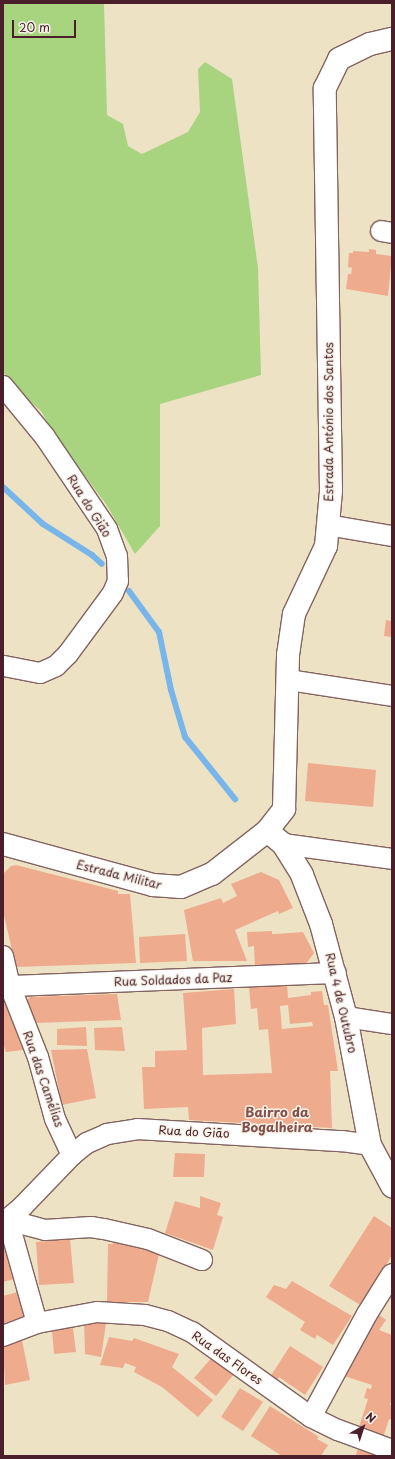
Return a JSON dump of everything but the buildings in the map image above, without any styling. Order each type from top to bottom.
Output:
[{"type":"street","name":"Estrada António dos Santos","points":[[275,837],[284,809],[288,680],[294,614],[326,546],[331,491],[325,88],[339,59],[370,44],[392,39]]},
{"type":"street","name":"Rua do Gião","points":[[3,386],[45,437],[107,529],[117,556],[118,581],[99,611],[56,666],[40,673],[3,666]]},
{"type":"street","points":[[328,525],[392,536]]},
{"type":"street","points":[[288,680],[392,696]]},
{"type":"street","points":[[275,837],[392,859]]},
{"type":"street","name":"Estrada Militar","points":[[3,844],[168,888],[182,886],[212,874],[275,837]]},
{"type":"street","name":"Rua 4 de Outubro","points":[[275,837],[302,875],[336,973],[346,1017],[370,1145],[392,1186]]},
{"type":"street","name":"Rua das Camélias","points":[[3,956],[10,986],[38,1057],[55,1119],[72,1155]]},
{"type":"street","name":"Rua Soldados da Paz","points":[[10,986],[336,973]]},
{"type":"street","points":[[346,1017],[392,1024]]},
{"type":"street","name":"Rua do Gião","points":[[5,1222],[72,1155],[87,1143],[106,1134],[137,1129],[342,1141],[370,1145]]},
{"type":"street","points":[[37,1323],[5,1222],[45,1230],[91,1227],[104,1229],[148,1239],[202,1260]]},
{"type":"street","points":[[311,1417],[367,1314],[392,1274]]},
{"type":"street","name":"Rua das Flores","points":[[3,1336],[37,1323],[97,1312],[145,1315],[168,1321],[192,1332],[311,1417],[338,1430],[392,1450]]},
{"type":"green space","points":[[3,3],[104,3],[107,115],[123,124],[128,146],[142,154],[188,132],[200,112],[198,69],[205,62],[232,79],[258,268],[261,375],[160,404],[160,526],[135,554],[106,504],[58,440],[41,411],[18,391],[3,372]]},
{"type":"waterway","points":[[3,487],[43,524],[92,555],[102,564]]},
{"type":"waterway","points":[[129,591],[159,632],[171,690],[185,737],[235,799]]},
{"type":"district","name":"Bairro da Bogalheira","points":[[277,1120]]}]
